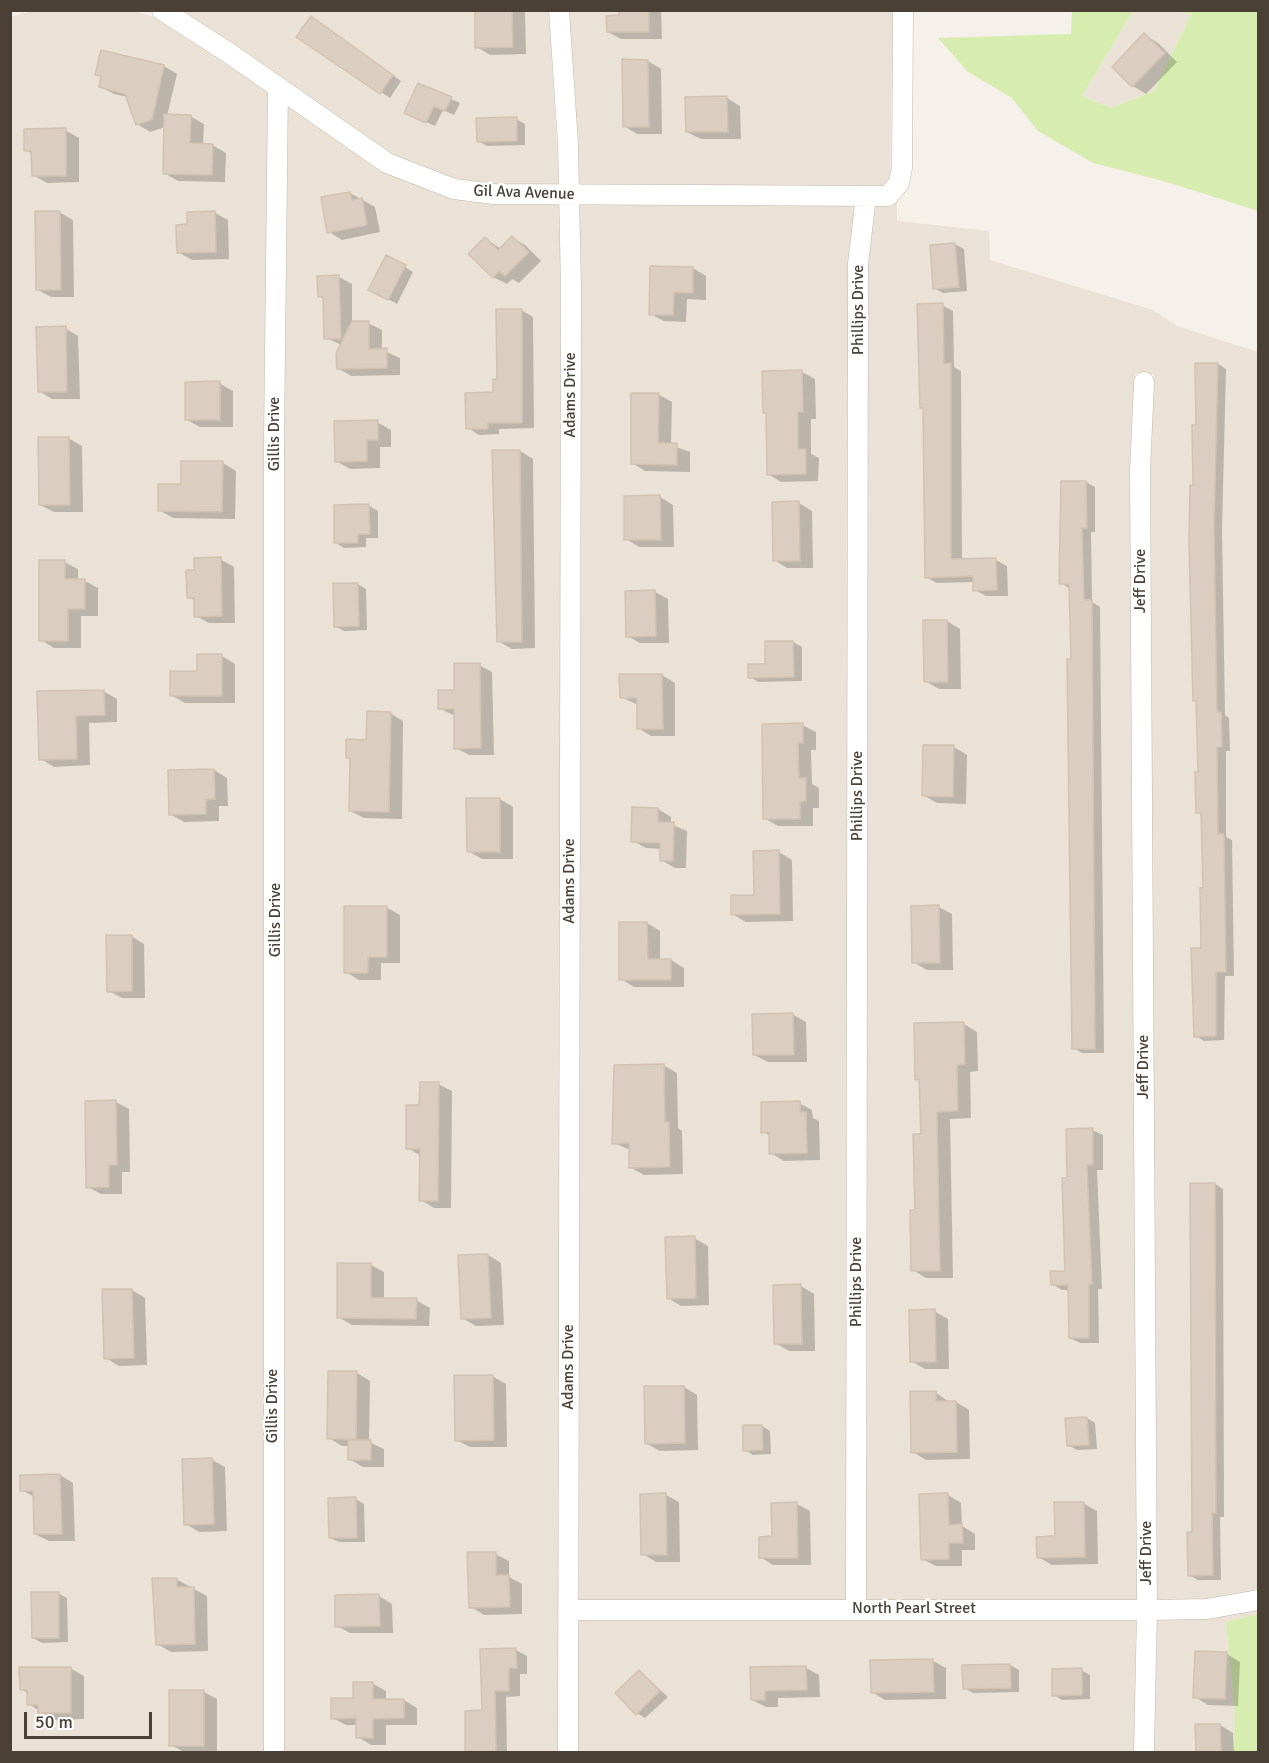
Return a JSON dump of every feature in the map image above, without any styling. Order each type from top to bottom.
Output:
[{"type":"street","name":"Gil Ava Avenue","points":[[162,10],[229,53],[387,163],[430,181],[477,193],[866,196]]},
{"type":"street","name":"Adams Drive","points":[[559,10],[569,195],[572,609],[568,1752]]},
{"type":"street","points":[[866,196],[888,196],[895,190],[900,176],[903,10]]},
{"type":"street","name":"Gillis Drive","points":[[274,1752],[274,441],[278,88]]},
{"type":"street","name":"Phillips Drive","points":[[856,1609],[858,264],[866,196]]},
{"type":"street","name":"Jeff Drive","points":[[1144,382],[1140,482],[1147,1610],[1144,1752]]},
{"type":"street","name":"North Pearl Street","points":[[569,1610],[1147,1610],[1207,1609],[1258,1600]]},
{"type":"shaded area","points":[[31,11],[133,11],[158,18],[268,92],[264,1101],[265,1752],[11,1752],[10,17]]},
{"type":"shaded area","points":[[182,11],[549,11],[559,186],[494,186],[456,181],[392,156],[288,84],[288,80],[282,80]]},
{"type":"shaded area","points":[[568,11],[893,11],[890,180],[884,188],[579,186]]},
{"type":"shaded area","points":[[1133,11],[1174,11],[1191,14],[1154,91],[1111,108],[1082,96]]},
{"type":"shaded area","points":[[288,106],[381,170],[426,189],[452,197],[560,203],[562,597],[558,1752],[284,1752],[284,441]]},
{"type":"shaded area","points":[[897,200],[897,221],[989,231],[990,260],[1153,310],[1177,326],[1258,352],[1258,1591],[1226,1599],[1156,1602],[1150,471],[1154,374],[1135,373],[1131,471],[1137,1602],[866,1601],[868,265],[875,204]]},
{"type":"shaded area","points":[[579,203],[855,204],[848,265],[846,1601],[578,1601],[581,597]]},
{"type":"shaded area","points":[[1258,1609],[1258,1614],[1226,1622],[1235,1716],[1233,1752],[1153,1752],[1156,1619],[1207,1618]]},
{"type":"shaded area","points":[[578,1618],[1136,1619],[1134,1752],[578,1752]]},
{"type":"green space","points":[[1072,11],[1133,11],[1082,96],[1111,108],[1154,91],[1191,14],[1174,11],[1258,11],[1258,211],[1167,182],[1093,163],[1038,131],[1012,98],[968,72],[938,38],[1071,34]]},
{"type":"green space","points":[[1258,1614],[1258,1752],[1233,1752],[1235,1716],[1226,1622]]},
{"type":"building","points":[[475,10],[512,10],[513,47],[475,48]]},
{"type":"building","points":[[619,10],[649,10],[649,32],[607,32],[606,16],[619,15]]},
{"type":"building","points":[[311,16],[393,75],[380,94],[296,37]]},
{"type":"building","points":[[1144,33],[1165,53],[1132,87],[1112,67]]},
{"type":"building","points":[[101,50],[164,65],[152,120],[136,125],[125,94],[99,87],[101,76],[95,75]]},
{"type":"building","points":[[622,59],[648,60],[649,127],[623,127]]},
{"type":"building","points":[[418,83],[452,97],[445,111],[434,106],[426,123],[404,113]]},
{"type":"building","points":[[727,96],[728,132],[686,132],[685,97]]},
{"type":"building","points":[[164,114],[191,115],[190,143],[213,144],[212,175],[163,174]]},
{"type":"building","points":[[517,117],[517,141],[477,142],[476,118]]},
{"type":"building","points":[[66,128],[66,176],[32,176],[31,151],[24,151],[24,129]]},
{"type":"building","points":[[350,192],[352,200],[362,198],[367,225],[327,233],[321,197]]},
{"type":"building","points":[[35,211],[60,211],[61,290],[36,290]]},
{"type":"building","points":[[215,211],[216,252],[177,253],[176,225],[187,224],[187,212]]},
{"type":"building","points":[[512,236],[529,252],[505,276],[499,271],[493,278],[468,254],[485,237],[498,250]]},
{"type":"building","points":[[955,243],[959,287],[933,289],[930,245]]},
{"type":"building","points":[[386,255],[406,265],[388,300],[368,290]]},
{"type":"building","points":[[650,266],[693,267],[693,293],[674,292],[673,315],[649,315]]},
{"type":"building","points":[[339,275],[341,339],[324,339],[323,297],[318,297],[317,276]]},
{"type":"building","points":[[943,303],[944,364],[951,363],[951,559],[996,558],[997,590],[973,591],[973,576],[925,578],[923,408],[920,408],[917,304]]},
{"type":"building","points":[[496,309],[522,309],[522,423],[488,423],[488,429],[466,429],[465,393],[493,392],[493,379],[497,379]]},
{"type":"building","points":[[352,321],[369,321],[369,349],[387,348],[387,368],[337,369],[336,353]]},
{"type":"building","points":[[66,326],[67,392],[38,392],[36,327]]},
{"type":"building","points":[[1195,363],[1218,363],[1214,525],[1217,712],[1221,712],[1222,747],[1217,747],[1218,834],[1224,834],[1226,972],[1216,972],[1216,1036],[1194,1037],[1191,948],[1201,948],[1200,888],[1203,888],[1201,813],[1196,813],[1195,772],[1198,772],[1196,701],[1193,701],[1189,542],[1190,485],[1193,485],[1192,425],[1196,425]]},
{"type":"building","points":[[802,370],[803,412],[798,412],[798,449],[806,449],[806,474],[767,475],[766,413],[763,413],[762,371]]},
{"type":"building","points":[[220,381],[220,420],[185,420],[185,382]]},
{"type":"building","points":[[631,393],[659,393],[658,443],[677,443],[677,465],[631,464]]},
{"type":"building","points":[[378,420],[378,440],[367,440],[367,461],[335,462],[334,421]]},
{"type":"building","points":[[38,437],[69,437],[70,505],[39,505]]},
{"type":"building","points":[[492,450],[520,450],[522,642],[497,642]]},
{"type":"building","points":[[181,461],[223,461],[222,512],[158,511],[158,484],[181,484]]},
{"type":"building","points":[[1061,481],[1086,481],[1087,528],[1082,528],[1084,600],[1092,600],[1095,1049],[1072,1049],[1067,659],[1071,659],[1069,584],[1059,584]]},
{"type":"building","points":[[660,495],[661,540],[624,540],[624,496]]},
{"type":"building","points":[[799,501],[800,561],[773,561],[772,502]]},
{"type":"building","points":[[369,504],[370,534],[358,534],[358,543],[334,543],[334,505]]},
{"type":"building","points":[[221,557],[222,616],[194,617],[194,598],[187,598],[186,570],[194,570],[194,558]]},
{"type":"building","points":[[39,560],[65,560],[65,579],[85,579],[85,609],[68,609],[68,641],[39,641]]},
{"type":"building","points":[[333,583],[358,583],[359,626],[334,627]]},
{"type":"building","points":[[655,590],[656,636],[626,637],[625,591]]},
{"type":"building","points":[[923,620],[947,620],[948,682],[924,682]]},
{"type":"building","points":[[765,641],[793,641],[794,677],[748,678],[748,664],[765,664]]},
{"type":"building","points":[[197,654],[222,654],[222,696],[170,696],[170,671],[197,671]]},
{"type":"building","points":[[454,663],[480,663],[481,748],[454,749],[454,709],[438,709],[438,690],[454,690]]},
{"type":"building","points":[[619,674],[662,674],[663,729],[637,729],[637,698],[620,698]]},
{"type":"building","points":[[104,690],[105,715],[76,716],[77,759],[39,760],[37,691]]},
{"type":"building","points":[[367,711],[391,712],[389,812],[349,811],[350,758],[346,758],[346,739],[366,740]]},
{"type":"building","points":[[803,723],[803,743],[798,743],[799,778],[806,778],[806,801],[800,802],[800,819],[763,819],[762,724]]},
{"type":"building","points":[[923,745],[954,745],[953,797],[922,796]]},
{"type":"building","points":[[214,769],[215,799],[206,800],[206,814],[169,815],[168,770]]},
{"type":"building","points":[[466,798],[500,798],[500,852],[467,852]]},
{"type":"building","points":[[632,807],[658,808],[658,822],[674,822],[673,861],[660,861],[660,843],[631,842]]},
{"type":"building","points":[[779,850],[780,914],[731,915],[731,895],[754,895],[753,851]]},
{"type":"building","points":[[939,905],[940,963],[912,963],[911,906]]},
{"type":"building","points":[[344,906],[387,906],[387,957],[368,957],[368,973],[344,973]]},
{"type":"building","points":[[619,922],[647,922],[648,959],[671,959],[671,980],[619,980]]},
{"type":"building","points":[[106,935],[132,935],[132,991],[107,992]]},
{"type":"building","points":[[793,1013],[794,1055],[753,1055],[752,1014]]},
{"type":"building","points":[[964,1022],[965,1064],[957,1065],[958,1111],[937,1112],[940,1271],[911,1271],[910,1210],[915,1210],[913,1134],[921,1134],[919,1079],[915,1080],[914,1023]]},
{"type":"building","points":[[664,1064],[665,1122],[669,1122],[670,1167],[629,1168],[629,1143],[612,1144],[614,1065]]},
{"type":"building","points":[[420,1082],[439,1082],[438,1201],[419,1201],[420,1149],[406,1149],[406,1105],[419,1105]]},
{"type":"building","points":[[116,1100],[117,1165],[109,1165],[109,1187],[86,1188],[85,1101]]},
{"type":"building","points":[[800,1101],[800,1112],[806,1112],[807,1153],[769,1154],[769,1132],[761,1133],[761,1102]]},
{"type":"building","points":[[1093,1128],[1093,1165],[1087,1165],[1092,1284],[1089,1284],[1089,1338],[1069,1338],[1068,1285],[1051,1285],[1050,1271],[1065,1271],[1062,1178],[1067,1178],[1066,1129]]},
{"type":"building","points":[[1190,1183],[1215,1183],[1216,1513],[1212,1513],[1213,1575],[1188,1576],[1187,1532],[1192,1532]]},
{"type":"building","points":[[695,1236],[696,1298],[667,1299],[665,1237]]},
{"type":"building","points":[[488,1254],[491,1318],[461,1319],[458,1255]]},
{"type":"building","points":[[337,1263],[371,1263],[371,1298],[417,1298],[416,1319],[337,1318]]},
{"type":"building","points":[[801,1284],[802,1344],[774,1344],[773,1285]]},
{"type":"building","points":[[102,1289],[132,1289],[134,1358],[104,1359]]},
{"type":"building","points":[[935,1309],[936,1362],[910,1362],[909,1310]]},
{"type":"building","points":[[328,1371],[357,1371],[356,1439],[327,1439]]},
{"type":"building","points":[[454,1375],[493,1375],[494,1440],[455,1441]]},
{"type":"building","points":[[644,1386],[684,1386],[685,1443],[645,1444]]},
{"type":"building","points":[[910,1391],[936,1391],[936,1401],[956,1401],[957,1452],[911,1453]]},
{"type":"building","points":[[1087,1417],[1089,1445],[1067,1446],[1065,1418]]},
{"type":"building","points":[[743,1425],[762,1425],[763,1450],[743,1451]]},
{"type":"building","points":[[348,1440],[371,1440],[371,1460],[348,1460]]},
{"type":"building","points":[[212,1458],[214,1524],[184,1525],[182,1459]]},
{"type":"building","points":[[60,1474],[62,1534],[34,1534],[33,1491],[20,1491],[20,1475]]},
{"type":"building","points":[[666,1493],[667,1555],[641,1555],[640,1494]]},
{"type":"building","points":[[948,1493],[949,1525],[962,1524],[963,1543],[949,1543],[949,1559],[921,1560],[919,1494]]},
{"type":"building","points":[[356,1497],[357,1538],[329,1538],[328,1498]]},
{"type":"building","points":[[797,1502],[798,1558],[759,1558],[759,1537],[772,1536],[771,1503]]},
{"type":"building","points":[[1054,1502],[1084,1502],[1085,1557],[1037,1558],[1036,1537],[1055,1536]]},
{"type":"building","points":[[467,1552],[496,1552],[496,1575],[509,1575],[510,1607],[469,1608]]},
{"type":"building","points":[[152,1578],[177,1578],[177,1587],[194,1587],[195,1644],[156,1645]]},
{"type":"building","points":[[31,1592],[59,1592],[59,1638],[32,1638]]},
{"type":"building","points":[[379,1594],[380,1626],[335,1627],[335,1595]]},
{"type":"building","points":[[516,1648],[517,1668],[509,1668],[509,1691],[495,1691],[496,1751],[465,1751],[465,1711],[482,1710],[480,1649]]},
{"type":"building","points":[[1195,1651],[1227,1652],[1225,1699],[1193,1698]]},
{"type":"building","points":[[933,1659],[934,1692],[871,1693],[870,1660]]},
{"type":"building","points":[[1010,1664],[1011,1688],[963,1689],[962,1665]]},
{"type":"building","points":[[806,1666],[807,1690],[765,1691],[765,1700],[751,1700],[750,1667]]},
{"type":"building","points":[[19,1667],[71,1667],[71,1713],[38,1713],[38,1705],[27,1705],[27,1690],[20,1690]]},
{"type":"building","points":[[1082,1668],[1082,1695],[1052,1696],[1052,1669]]},
{"type":"building","points":[[639,1670],[660,1691],[636,1715],[615,1693]]},
{"type":"building","points":[[353,1682],[373,1682],[373,1699],[404,1699],[404,1718],[373,1719],[373,1738],[356,1738],[356,1718],[331,1719],[331,1698],[353,1698]]},
{"type":"building","points":[[169,1690],[204,1690],[204,1746],[169,1746]]},
{"type":"building","points":[[1195,1724],[1220,1724],[1221,1752],[1196,1752]]}]
